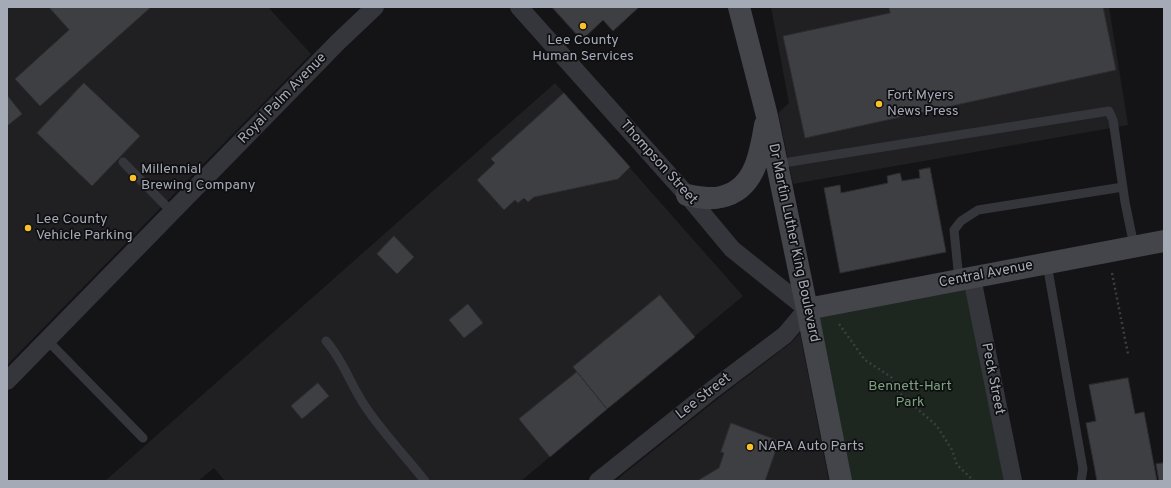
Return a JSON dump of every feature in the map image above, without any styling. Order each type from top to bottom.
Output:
[{"type":"main road","name":"Dr Martin Luther King Boulevard","points":[[739,7],[767,116],[777,164],[817,307],[841,481]]},
{"type":"main road","points":[[687,195],[708,198],[721,197],[744,185],[753,173],[759,159],[767,116]]},
{"type":"main road","name":"Central Avenue","points":[[817,307],[1164,241]]},
{"type":"street","name":"Royal Palm Avenue","points":[[7,380],[338,42],[375,7]]},
{"type":"street","name":"Thompson Street","points":[[519,7],[687,195],[732,250],[817,307]]},
{"type":"street","name":"Peck Street","points":[[965,279],[1013,481]]},
{"type":"street","name":"Lee Street","points":[[598,481],[712,390],[785,335],[817,307]]},
{"type":"lane","points":[[777,164],[1109,111],[1113,120],[1134,246]]},
{"type":"lane","points":[[123,162],[172,212]]},
{"type":"lane","points":[[965,279],[954,230],[961,221],[978,210],[1123,187]]},
{"type":"lane","points":[[1047,263],[1083,469],[1081,481]]},
{"type":"lane","points":[[47,340],[143,438]]},
{"type":"lane","points":[[326,341],[335,350],[356,392],[367,410],[425,481]]},
{"type":"path","points":[[1107,252],[1128,354]]},
{"type":"path","points":[[817,307],[865,360],[891,376],[898,392],[937,426],[952,450],[957,465],[974,481]]},
{"type":"shaded area","points":[[7,7],[268,7],[311,54],[7,365]]},
{"type":"shaded area","points":[[771,7],[1109,7],[1128,125],[793,184],[779,116],[779,112],[789,103]]},
{"type":"shaded area","points":[[555,83],[743,296],[521,481],[225,481],[214,468],[198,481],[105,481]]},
{"type":"shaded area","points":[[800,333],[829,481],[615,481],[720,397],[792,342]]},
{"type":"green space","name":"Bennett-Hart Park","points":[[972,278],[1013,481],[841,481],[807,309]]},
{"type":"building","points":[[49,7],[151,7],[40,106],[15,79],[69,30]]},
{"type":"building","name":"Lee County Human Services","points":[[552,7],[639,7],[613,31],[603,20],[582,40]]},
{"type":"building","name":"Fort Myers News Press","points":[[889,7],[1103,7],[1116,70],[805,138],[783,36],[890,13]]},
{"type":"building","points":[[84,83],[140,136],[92,186],[37,133]]},
{"type":"building","points":[[564,93],[630,167],[618,179],[534,197],[528,202],[524,198],[518,203],[515,200],[504,210],[477,180],[495,163],[491,159]]},
{"type":"building","points":[[7,95],[22,114],[7,126]]},
{"type":"building","points":[[930,168],[946,252],[840,273],[824,188],[840,185],[841,193],[888,183],[887,176],[900,173],[902,181],[920,178],[919,170]]},
{"type":"building","points":[[394,236],[414,257],[397,274],[377,254]]},
{"type":"building","points":[[660,295],[695,337],[607,409],[573,367]]},
{"type":"building","points":[[468,304],[483,323],[464,338],[449,320]]},
{"type":"building","points":[[577,372],[607,409],[550,457],[519,419]]},
{"type":"building","points":[[1128,378],[1135,414],[1144,412],[1157,481],[1097,481],[1086,423],[1096,421],[1089,385]]},
{"type":"building","points":[[318,383],[329,396],[302,419],[291,406]]},
{"type":"building","name":"NAPA Auto Parts","points":[[731,423],[779,441],[765,481],[697,481],[719,468],[724,453],[721,452]]},
{"type":"building","points":[[1164,463],[1164,481],[1159,481],[1156,464]]},
{"type":"place","name":"Lee County Human Services","points":[[583,26]]},
{"type":"place","name":"Fort Myers News Press","points":[[879,104]]},
{"type":"place","name":"Millennial Brewing Company","points":[[133,178]]},
{"type":"place","name":"Lee County Vehicle Parking","points":[[28,228]]},
{"type":"place","name":"NAPA Auto Parts","points":[[750,447]]}]
